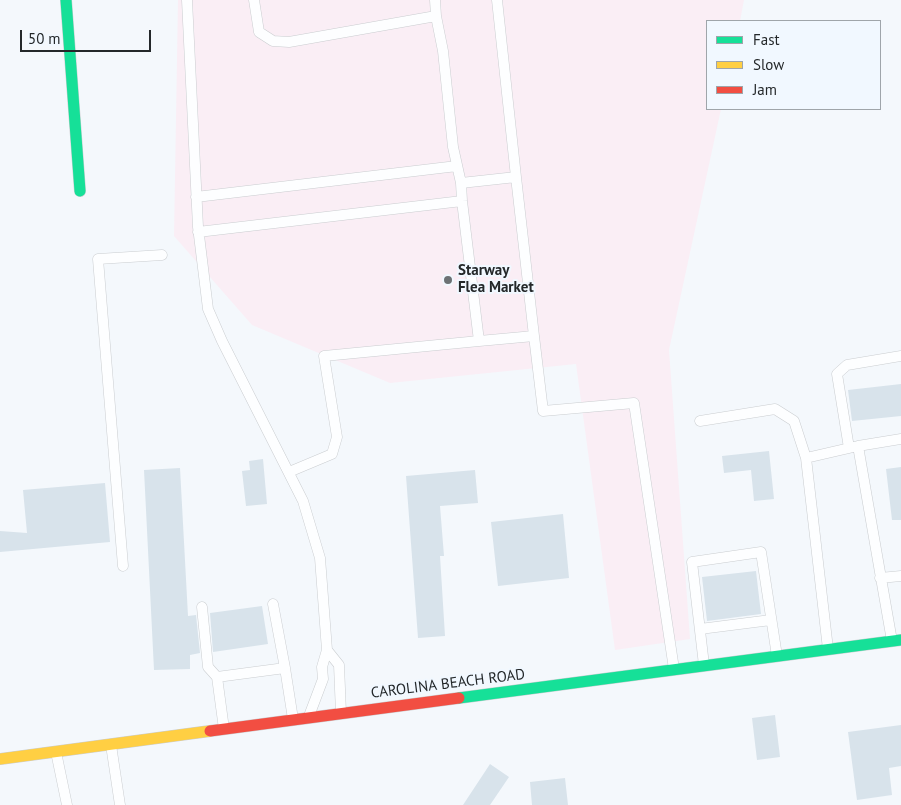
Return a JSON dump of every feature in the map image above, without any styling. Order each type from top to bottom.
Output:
[{"type":"main road","points":[[66,0],[80,191]]},
{"type":"main road","name":"CAROLINA BEACH ROAD","points":[[0,760],[55,751],[896,641]]},
{"type":"lane","points":[[187,0],[198,232],[208,310],[303,500],[320,558],[327,650],[322,667],[323,679],[309,718]]},
{"type":"lane","points":[[254,0],[259,32],[273,41],[289,42],[436,16]]},
{"type":"lane","points":[[435,0],[443,51],[453,147],[461,183],[479,341]]},
{"type":"lane","points":[[497,0],[543,411],[634,403],[674,670]]},
{"type":"lane","points":[[196,197],[457,166]]},
{"type":"lane","points":[[461,183],[516,177]]},
{"type":"lane","points":[[198,232],[462,202]]},
{"type":"lane","points":[[123,566],[98,259],[162,255]]},
{"type":"lane","points":[[289,472],[332,454],[337,437],[324,356],[534,336]]},
{"type":"lane","points":[[896,641],[880,578],[837,374],[847,365],[901,356]]},
{"type":"lane","points":[[700,422],[775,409],[794,422],[806,458],[828,650]]},
{"type":"lane","points":[[806,458],[853,447],[901,439]]},
{"type":"lane","points":[[704,666],[692,562],[761,552],[777,657]]},
{"type":"lane","points":[[880,578],[901,576]]},
{"type":"lane","points":[[274,604],[293,720]]},
{"type":"lane","points":[[202,607],[208,667],[217,677],[224,729]]},
{"type":"lane","points":[[700,629],[771,620]]},
{"type":"lane","points":[[327,650],[339,665],[342,714]]},
{"type":"lane","points":[[217,677],[285,668]]},
{"type":"lane","points":[[111,744],[120,805]]},
{"type":"lane","points":[[55,751],[67,805]]},
{"type":"shaded area","name":"Starway Flea Market","points":[[178,0],[744,0],[740,20],[706,20],[706,110],[721,110],[669,350],[690,639],[615,650],[576,364],[390,383],[252,325],[174,236]]},
{"type":"building","points":[[901,384],[901,416],[852,421],[848,390]]},
{"type":"building","points":[[769,451],[774,499],[754,501],[751,470],[724,473],[722,456]]},
{"type":"building","points":[[263,459],[267,504],[246,506],[242,471],[250,470],[249,461]]},
{"type":"building","points":[[901,467],[901,520],[892,520],[886,469]]},
{"type":"building","points":[[180,468],[188,616],[196,615],[200,653],[190,655],[190,669],[154,670],[144,470]]},
{"type":"building","points":[[475,470],[478,503],[440,506],[444,556],[440,556],[445,636],[418,638],[406,476]]},
{"type":"building","points":[[105,483],[110,542],[0,552],[0,531],[27,533],[23,490]]},
{"type":"building","points":[[563,514],[569,578],[498,586],[491,522]]},
{"type":"building","points":[[756,571],[761,614],[707,621],[702,577]]},
{"type":"building","points":[[262,606],[268,644],[213,652],[210,613]]},
{"type":"building","points":[[775,715],[780,757],[757,760],[752,718]]},
{"type":"building","points":[[901,725],[901,766],[889,768],[892,795],[857,800],[848,732]]},
{"type":"building","points":[[490,764],[509,777],[490,805],[463,805]]},
{"type":"building","points":[[565,778],[568,805],[532,805],[530,782]]},
{"type":"traffic: fast","points":[[66,0],[80,191]]},
{"type":"traffic: fast","points":[[459,698],[901,640]]},
{"type":"traffic: slow","points":[[0,759],[210,731]]},
{"type":"traffic: jam","points":[[210,731],[459,698]]},
{"type":"place","name":"Starway Flea Market","points":[[448,280]]}]
